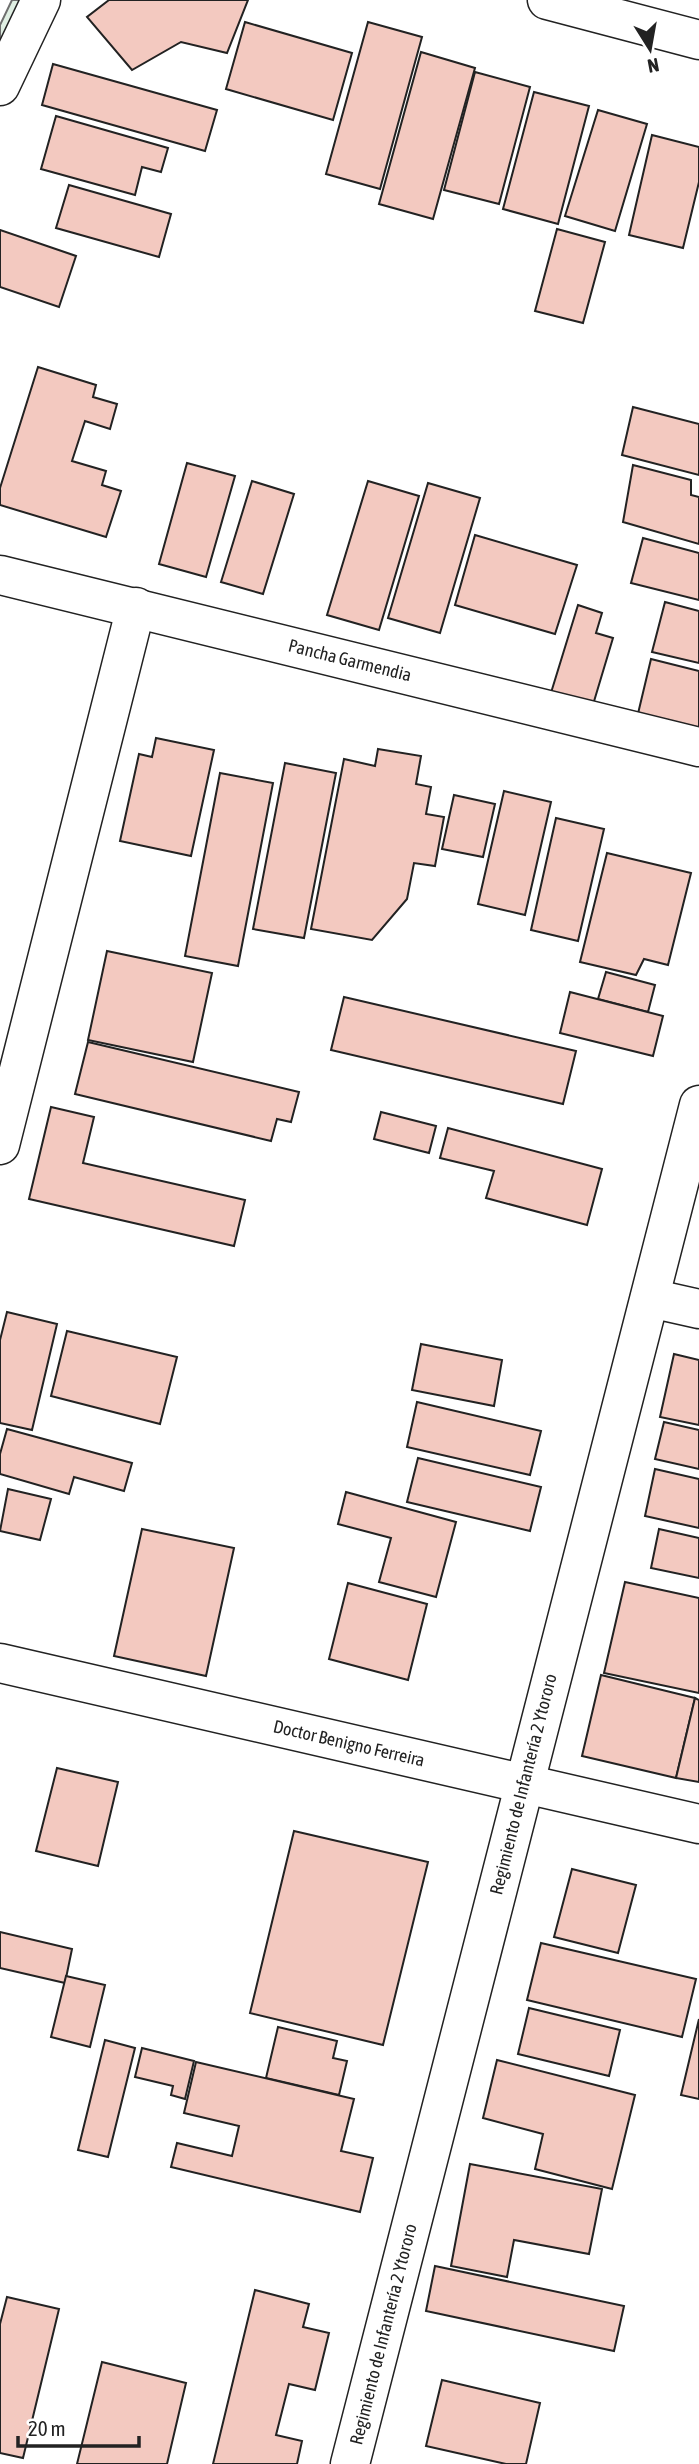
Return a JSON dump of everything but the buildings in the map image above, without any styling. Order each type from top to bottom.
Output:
[{"type":"street","points":[[0,86],[41,0]]},
{"type":"street","points":[[547,0],[699,40]]},
{"type":"street","name":"Pancha Garmendia","points":[[0,575],[699,747]]},
{"type":"street","points":[[0,1145],[136,607]]},
{"type":"street","name":"Regimiento de Infantería 2 Ytororo","points":[[350,2464],[699,1105]]},
{"type":"street","points":[[650,1298],[699,1309]]},
{"type":"street","name":"Doctor Benigno Ferreira","points":[[0,1663],[699,1824]]},
{"type":"green space","points":[[12,0],[23,0],[0,48],[0,25]]}]
